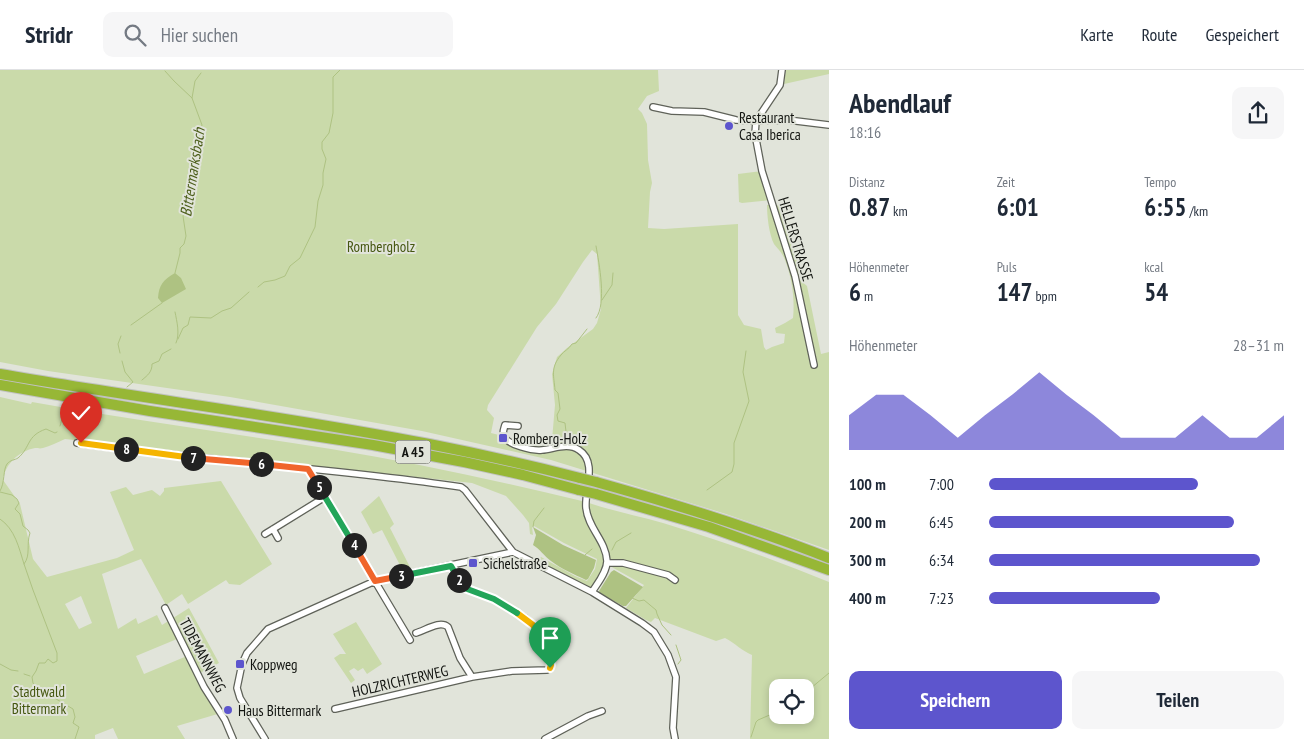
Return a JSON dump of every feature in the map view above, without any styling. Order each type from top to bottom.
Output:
[{"type":"highway","name":"A 45","points":[[0,374],[340,428],[509,460],[596,482],[736,524],[828,557]]},
{"type":"highway","name":"A 45","points":[[0,386],[348,440],[523,476],[596,494],[709,527],[826,569]]},
{"type":"street","points":[[756,121],[780,85],[782,70]]},
{"type":"street","points":[[653,108],[672,111],[704,112],[736,120],[788,120],[829,125]]},
{"type":"street","name":"HELLERSTRASSE","points":[[756,121],[755,134],[762,171],[795,276],[814,365]]},
{"type":"street","points":[[518,426],[505,425],[503,435],[508,442],[535,450],[572,447],[579,450],[585,456],[589,471],[585,500],[586,510],[588,519],[603,545],[607,563],[592,592]]},
{"type":"street","points":[[77,443],[206,459],[423,481],[462,487],[512,552],[592,592],[650,628],[668,655],[676,677],[673,728],[675,739]]},
{"type":"street","points":[[308,469],[410,640]]},
{"type":"street","points":[[265,534],[325,497]]},
{"type":"street","points":[[273,529],[278,538]]},
{"type":"street","points":[[265,739],[238,693],[237,688],[246,652],[268,629],[375,581],[512,552]]},
{"type":"street","points":[[607,563],[623,563],[668,575],[675,580]]},
{"type":"street","name":"HOLZRICHTERWEG","points":[[335,709],[472,677],[512,671],[547,670],[550,668],[547,650],[533,625],[518,613],[494,599],[462,587],[451,566]]},
{"type":"street","name":"TIDEMANNWEG","points":[[165,608],[204,687],[226,720],[233,739]]},
{"type":"street","name":"HOLZRICHTERWEG","points":[[416,633],[441,624],[448,627],[460,658],[472,677]]},
{"type":"street","points":[[545,739],[588,716],[602,711]]},
{"type":"green space","name":"Rombergholz","points":[[0,70],[658,70],[659,91],[647,96],[638,109],[647,124],[648,160],[652,183],[648,228],[664,229],[738,224],[738,315],[744,325],[761,329],[766,350],[784,343],[785,334],[776,333],[775,328],[793,318],[794,311],[789,274],[784,258],[772,240],[767,214],[767,205],[783,206],[784,222],[787,227],[789,240],[798,256],[799,279],[807,286],[821,354],[829,352],[829,550],[726,514],[551,460],[422,431],[230,397],[48,371],[0,362]],"holes":[[[592,250],[597,254],[601,309],[593,329],[557,357],[552,374],[555,405],[552,440],[545,447],[509,440],[505,433],[499,435],[491,433],[494,418],[487,410],[488,405],[537,327],[556,304],[583,262]]]},
{"type":"green space","points":[[786,70],[829,70],[829,74],[784,84]]},
{"type":"green space","points":[[762,171],[771,200],[739,202],[738,174]]},
{"type":"green space","name":"Stadtwald Bittermark","points":[[0,397],[31,404],[32,402],[362,454],[520,486],[582,501],[603,551],[604,563],[602,571],[593,587],[589,589],[545,567],[538,560],[541,557],[587,581],[595,569],[597,559],[534,526],[532,527],[533,535],[530,534],[529,523],[506,496],[472,483],[65,439],[43,448],[35,448],[18,455],[14,459],[4,474],[3,480],[20,504],[33,559],[47,577],[117,558],[134,550],[110,492],[126,487],[133,495],[152,490],[160,496],[164,488],[221,481],[272,564],[240,585],[229,584],[226,580],[188,604],[182,594],[166,605],[141,559],[102,574],[118,629],[136,618],[138,624],[157,615],[162,625],[189,608],[219,663],[198,674],[221,713],[177,726],[185,739],[118,739],[113,728],[95,735],[95,739],[0,739]],"holes":[[[81,596],[92,623],[79,629],[65,604]],[[177,639],[187,656],[144,674],[136,656]]]},
{"type":"green space","points":[[379,496],[394,524],[390,528],[412,571],[404,573],[382,530],[373,534],[361,512]]},
{"type":"green space","points":[[589,503],[705,536],[829,582],[829,739],[750,739],[752,655],[725,638],[716,641],[655,618],[651,622],[626,608],[644,585],[610,566],[598,531],[591,519],[588,508]]},
{"type":"green space","points":[[356,622],[382,664],[367,674],[363,668],[358,671],[354,668],[349,671],[355,680],[351,683],[334,658],[340,654],[346,654],[333,634]]},
{"type":"shaded area","points":[[175,273],[181,278],[186,289],[162,303],[158,298],[159,290],[167,278]]},
{"type":"shaded area","points":[[533,527],[563,545],[596,560],[588,579],[586,580],[559,566],[533,545],[536,535]]},
{"type":"shaded area","points":[[614,570],[643,587],[626,606],[599,591]]},
{"type":"waterway","points":[[258,287],[264,282],[285,276],[290,266],[300,258],[315,227],[326,159],[322,149],[322,142],[329,133],[333,113],[333,77],[340,70]]},
{"type":"waterway","points":[[165,71],[192,98]]},
{"type":"waterway","name":"Bittermarksbach","points":[[175,273],[180,248],[184,244],[186,236],[183,216],[190,198],[190,177],[202,125],[192,98],[195,81],[201,73]]},
{"type":"waterway","points":[[596,246],[602,294],[596,318]]},
{"type":"waterway","points":[[602,300],[612,285],[613,273]]},
{"type":"waterway","points":[[178,339],[183,328],[188,325],[190,317],[211,318],[231,308],[249,292]]},
{"type":"waterway","points":[[131,325],[162,303]]},
{"type":"waterway","name":"Bittermarksbach","points":[[175,312],[178,332],[176,343]]},
{"type":"waterway","points":[[567,440],[565,423],[558,421],[557,415],[560,409],[558,393],[555,390],[554,368],[561,355],[572,344],[576,343],[587,329]]},
{"type":"waterway","points":[[120,353],[118,344],[121,336]]},
{"type":"waterway","name":"Bittermarksbach","points":[[142,380],[148,375],[152,364],[159,361],[162,354],[171,349]]},
{"type":"waterway","points":[[707,490],[732,472],[734,443],[749,401],[743,372],[746,351]]},
{"type":"waterway","points":[[122,361],[125,372],[133,382],[127,387]]},
{"type":"waterway","name":"Bittermarksbach","points":[[60,426],[63,415],[69,409],[92,409]]},
{"type":"waterway","name":"Bittermarksbach","points":[[0,491],[6,466],[22,454],[32,438],[46,429],[57,432]]},
{"type":"waterway","name":"Bittermarksbach","points":[[0,492],[12,495],[17,499],[19,503],[15,509],[20,514],[23,526],[30,533],[27,557],[24,564],[57,653],[57,661],[53,663],[48,659],[45,663],[39,663],[32,677],[33,683],[39,692],[46,693],[73,709],[75,717],[73,723],[79,727],[75,739]]},
{"type":"waterway","points":[[533,527],[534,521],[544,508]]},
{"type":"waterway","points":[[0,519],[13,533],[24,564]]},
{"type":"waterway","points":[[612,550],[616,542],[631,533]]},
{"type":"waterway","points":[[585,555],[592,549]]},
{"type":"waterway","points":[[632,598],[639,601],[644,600],[656,610],[662,625],[671,635]]},
{"type":"waterway","points":[[676,645],[681,660],[678,664]]},
{"type":"waterway","points":[[0,664],[11,670],[18,671]]},
{"type":"waterway","points":[[814,686],[829,673]]},
{"type":"waterway","points":[[24,674],[30,676]]},
{"type":"waterway","points":[[751,737],[756,722],[769,715]]},
{"type":"place","name":"Restaurant Casa Iberica","points":[[729,126]]},
{"type":"place","name":"Romberg-Holz","points":[[503,438]]},
{"type":"place","name":"Sichelstraße","points":[[473,563]]},
{"type":"place","name":"Koppweg","points":[[240,664]]},
{"type":"place","name":"Haus Bittermark","points":[[228,710]]},
{"type":"route","points":[[81,443],[206,459],[308,469],[375,581],[451,566],[462,587],[494,599],[533,625],[547,650],[550,658],[550,668]]}]
